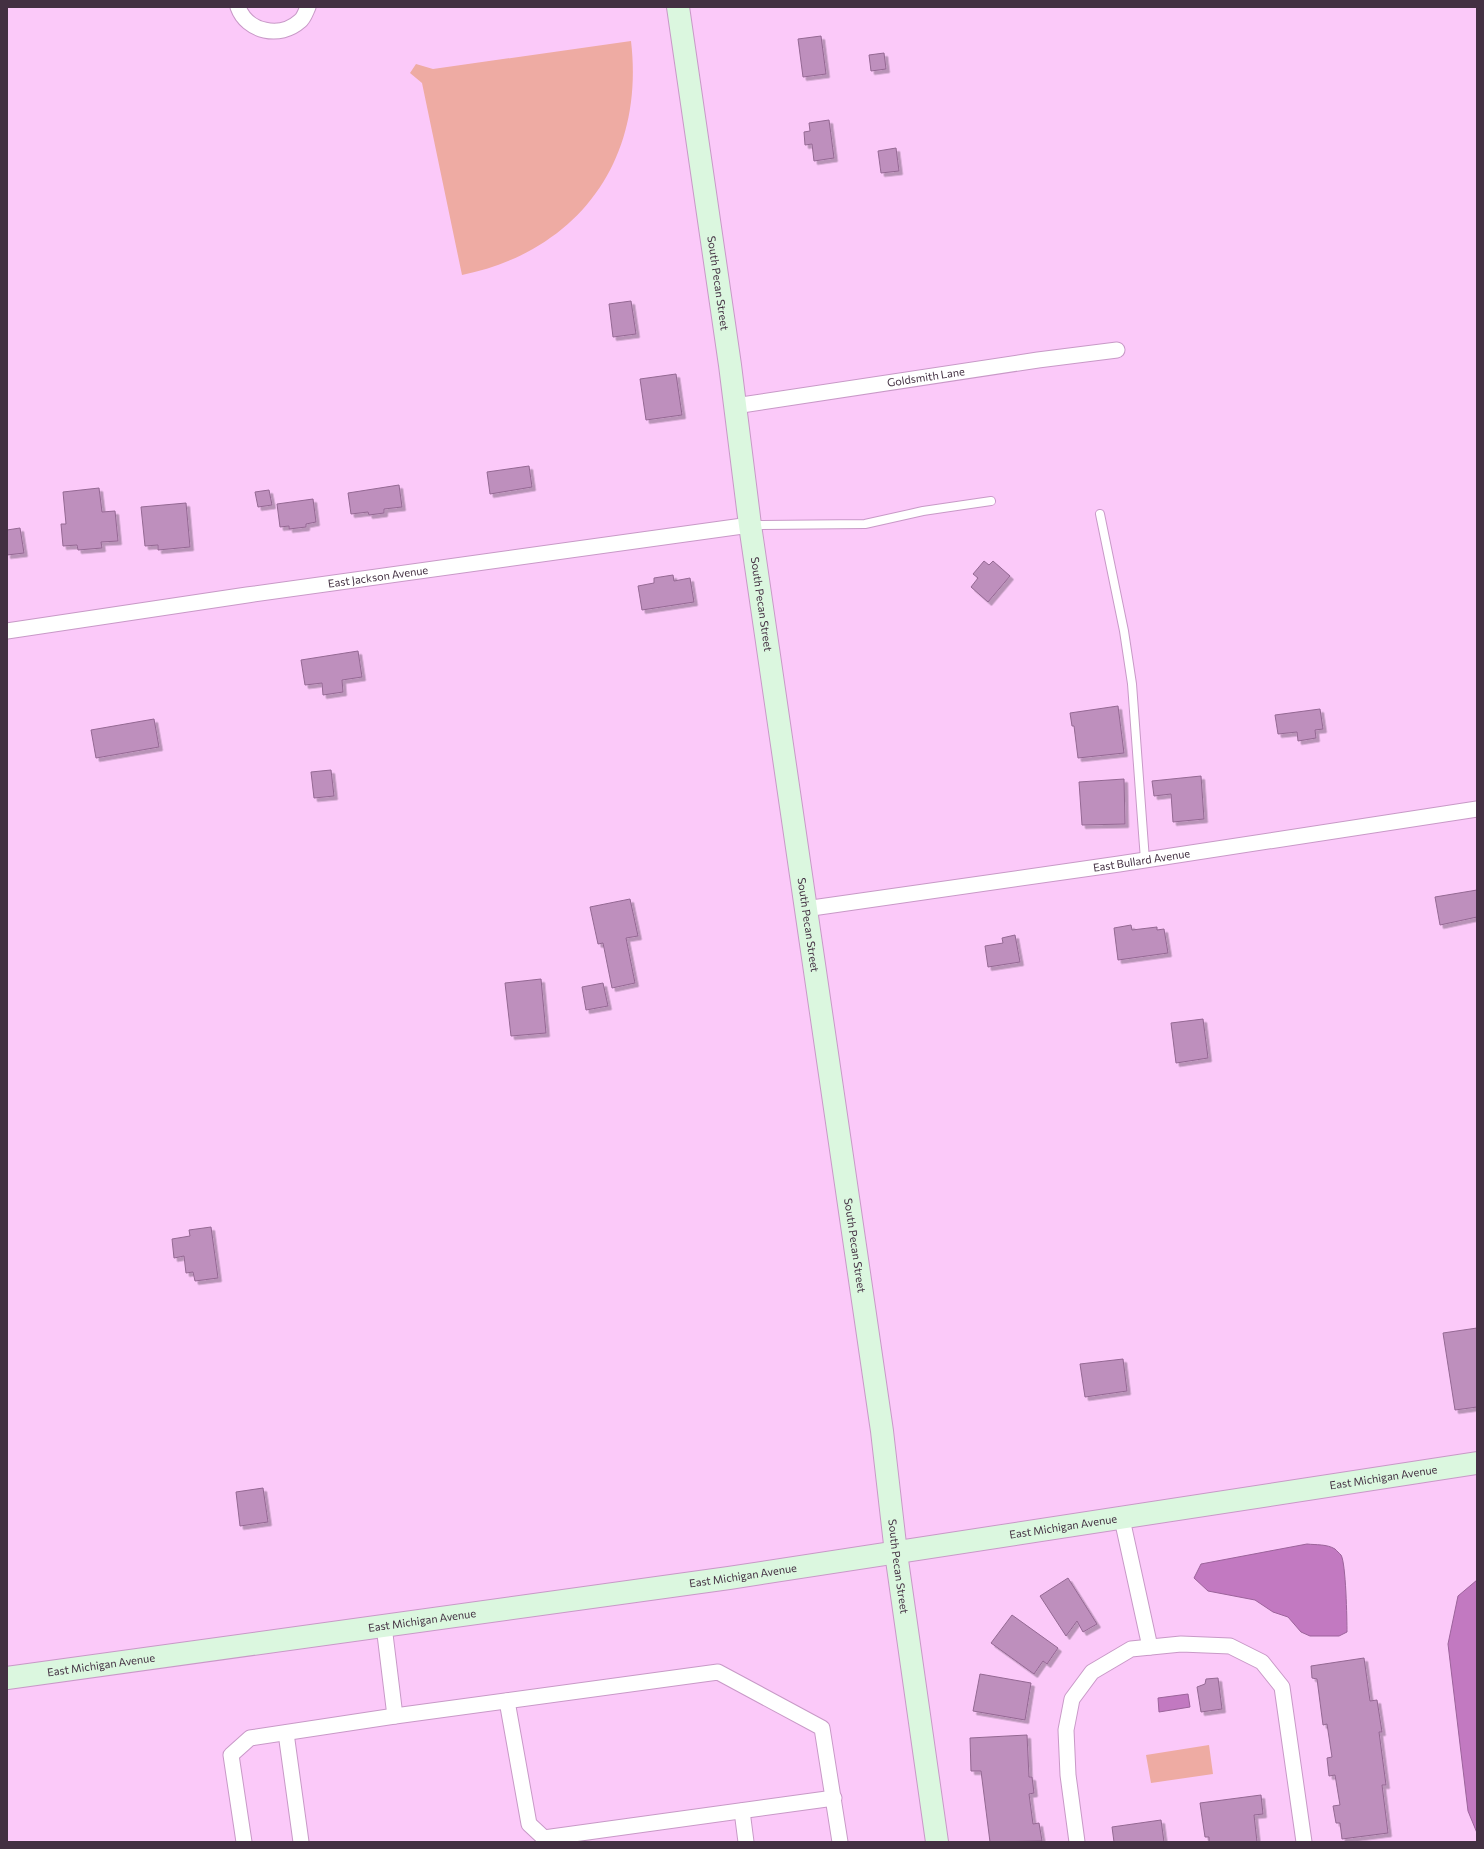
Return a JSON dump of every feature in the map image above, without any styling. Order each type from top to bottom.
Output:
[{"type":"street","points":[[238,7],[241,17],[259,30],[281,31],[301,21],[308,7]]},
{"type":"street","name":"South Pecan Street","points":[[678,7],[805,909],[838,1121],[850,1224],[882,1432],[896,1553],[936,1842]]},
{"type":"street","name":"Goldsmith Lane","points":[[735,406],[1038,360],[1117,350]]},
{"type":"street","name":"East Jackson Avenue","points":[[7,631],[263,593],[750,525]]},
{"type":"street","name":"East Bullard Avenue","points":[[805,909],[1145,860],[1477,809]]},
{"type":"street","name":"East Michigan Avenue","points":[[7,1678],[896,1553],[1477,1463]]},
{"type":"street","points":[[1122,1519],[1150,1647]]},
{"type":"street","points":[[384,1626],[395,1716]]},
{"type":"street","points":[[1077,1842],[1068,1775],[1066,1730],[1072,1699],[1092,1672],[1131,1649],[1180,1644],[1230,1646],[1262,1662],[1282,1687],[1304,1842]]},
{"type":"street","points":[[244,1842],[231,1755],[250,1738],[395,1716],[718,1672],[822,1728],[840,1842]]},
{"type":"street","points":[[507,1701],[529,1824],[544,1838],[834,1798]]},
{"type":"street","points":[[286,1732],[301,1842]]},
{"type":"street","points":[[742,1811],[746,1842]]},
{"type":"lane","points":[[750,525],[865,524],[923,511],[991,501]]},
{"type":"lane","points":[[1100,514],[1124,631],[1132,684],[1145,860]]},
{"type":"shaded area","points":[[631,41],[633,84],[627,124],[615,161],[596,194],[571,222],[540,245],[503,263],[462,275],[422,83],[410,73],[416,64],[433,69]]},
{"type":"shaded area","points":[[1307,1544],[1329,1546],[1341,1555],[1343,1560],[1347,1632],[1339,1636],[1310,1636],[1301,1632],[1288,1617],[1273,1612],[1255,1600],[1208,1591],[1194,1578],[1201,1564]]},
{"type":"shaded area","points":[[1477,1580],[1477,1833],[1468,1811],[1448,1644],[1458,1596]]},
{"type":"shaded area","points":[[1188,1694],[1190,1707],[1159,1712],[1158,1698]]},
{"type":"shaded area","points":[[1209,1745],[1213,1774],[1151,1783],[1146,1755]]},
{"type":"building","points":[[821,36],[826,74],[803,77],[798,39]]},
{"type":"building","points":[[884,53],[886,69],[871,71],[869,55]]},
{"type":"building","points":[[829,120],[834,158],[814,161],[812,144],[805,145],[804,132],[810,131],[809,123]]},
{"type":"building","points":[[896,148],[899,171],[881,173],[878,151]]},
{"type":"building","points":[[631,301],[636,334],[613,337],[609,304]]},
{"type":"building","points":[[676,374],[682,415],[646,420],[640,379]]},
{"type":"building","points":[[529,466],[532,487],[490,494],[487,472]]},
{"type":"building","points":[[399,485],[402,507],[384,509],[384,513],[369,515],[368,512],[351,514],[348,493]]},
{"type":"building","points":[[99,488],[102,512],[115,511],[118,541],[101,542],[102,548],[78,550],[77,545],[63,546],[61,524],[66,524],[63,492]]},
{"type":"building","points":[[269,490],[272,505],[258,507],[255,492]]},
{"type":"building","points":[[313,499],[316,522],[306,524],[306,527],[289,529],[289,526],[280,527],[277,504]]},
{"type":"building","points":[[186,503],[190,547],[158,550],[158,545],[145,546],[141,507]]},
{"type":"building","points":[[20,528],[24,553],[7,555],[7,530]]},
{"type":"building","points":[[984,561],[989,565],[993,561],[1010,576],[988,602],[971,587],[978,578],[973,574]]},
{"type":"building","points":[[673,575],[674,581],[690,578],[694,602],[642,610],[638,586],[654,583],[654,578]]},
{"type":"building","points":[[358,651],[362,677],[342,680],[343,692],[323,695],[322,683],[305,685],[301,660]]},
{"type":"building","points":[[1118,706],[1124,753],[1078,758],[1074,726],[1072,726],[1070,713]]},
{"type":"building","points":[[1320,709],[1323,729],[1315,730],[1316,738],[1298,741],[1297,732],[1278,734],[1275,715]]},
{"type":"building","points":[[154,719],[159,747],[96,758],[91,730]]},
{"type":"building","points":[[331,770],[334,796],[314,798],[311,772]]},
{"type":"building","points":[[1201,776],[1204,819],[1173,822],[1171,794],[1154,796],[1152,781]]},
{"type":"building","points":[[1124,779],[1125,824],[1082,825],[1079,782]]},
{"type":"building","points":[[1477,890],[1477,917],[1440,925],[1435,897]]},
{"type":"building","points":[[630,899],[638,936],[626,938],[635,983],[612,988],[603,943],[598,944],[590,907]]},
{"type":"building","points":[[1131,925],[1132,930],[1157,927],[1157,930],[1164,929],[1168,953],[1118,960],[1114,928]]},
{"type":"building","points":[[1015,935],[1020,962],[988,967],[985,946],[1003,943],[1002,938]]},
{"type":"building","points":[[541,979],[546,1033],[511,1036],[505,983]]},
{"type":"building","points":[[603,983],[608,1006],[586,1010],[582,987]]},
{"type":"building","points":[[1203,1019],[1208,1058],[1176,1063],[1171,1023]]},
{"type":"building","points":[[211,1227],[218,1278],[195,1281],[193,1272],[186,1273],[184,1256],[174,1258],[172,1239],[190,1236],[189,1230]]},
{"type":"building","points":[[1477,1328],[1477,1407],[1455,1410],[1443,1333]]},
{"type":"building","points":[[1123,1359],[1127,1391],[1085,1397],[1080,1364]]},
{"type":"building","points":[[263,1488],[268,1522],[240,1526],[236,1492]]},
{"type":"building","points":[[1068,1578],[1097,1624],[1083,1632],[1077,1621],[1066,1636],[1040,1596]]},
{"type":"building","points":[[1012,1615],[1058,1648],[1047,1664],[1043,1661],[1034,1674],[991,1643]]},
{"type":"building","points":[[1364,1658],[1370,1701],[1377,1700],[1382,1732],[1379,1732],[1386,1785],[1382,1785],[1388,1833],[1342,1839],[1340,1823],[1336,1823],[1333,1806],[1340,1805],[1335,1775],[1329,1776],[1327,1758],[1332,1757],[1327,1724],[1323,1725],[1317,1679],[1312,1678],[1311,1666]]},
{"type":"building","points":[[980,1674],[1031,1683],[1025,1720],[973,1711]]},
{"type":"building","points":[[1218,1678],[1222,1709],[1201,1712],[1197,1687],[1205,1684],[1206,1679]]},
{"type":"building","points":[[1027,1735],[1029,1777],[1032,1777],[1034,1793],[1029,1794],[1033,1824],[1039,1823],[1042,1841],[990,1842],[981,1771],[971,1771],[970,1738]]},
{"type":"building","points":[[1261,1795],[1263,1814],[1254,1815],[1257,1842],[1209,1842],[1209,1837],[1205,1837],[1200,1803]]},
{"type":"building","points":[[1161,1820],[1164,1842],[1114,1842],[1112,1827]]}]
